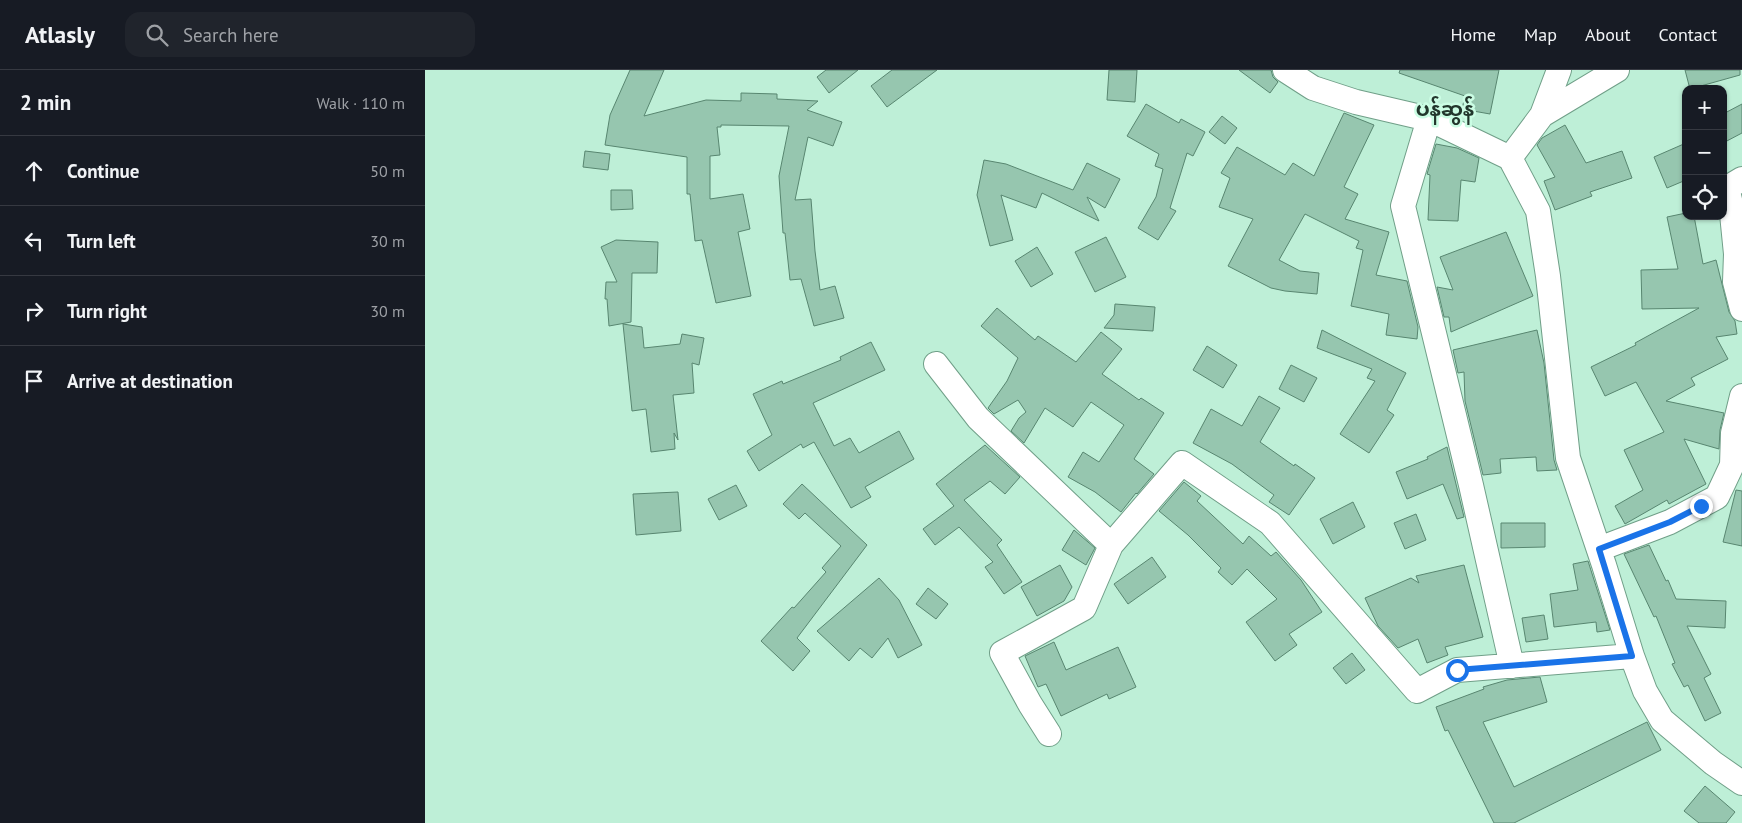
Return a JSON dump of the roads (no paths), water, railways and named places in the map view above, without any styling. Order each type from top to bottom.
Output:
[{"type":"street","points":[[1285,70],[1313,88],[1356,102],[1429,119],[1510,158],[1538,211],[1548,276],[1568,458],[1599,549],[1632,656],[1645,691],[1662,720],[1713,763],[1742,783]]},
{"type":"street","points":[[1510,158],[1542,116],[1559,70]]},
{"type":"street","points":[[1542,116],[1617,70]]},
{"type":"street","points":[[1429,119],[1403,206],[1471,485],[1512,666]]},
{"type":"street","points":[[1742,179],[1727,188],[1731,204],[1736,254],[1735,282],[1742,309]]},
{"type":"street","points":[[936,364],[978,418],[1111,545]]},
{"type":"street","points":[[1599,549],[1670,522],[1717,498],[1732,466],[1733,433],[1742,396]]},
{"type":"street","points":[[1049,734],[1030,704],[1002,652],[1084,608],[1111,545],[1183,463],[1271,523],[1417,691],[1457,670],[1632,656]]},
{"type":"district","name":"ပန်ဆွန်","points":[[1445,109]]}]
